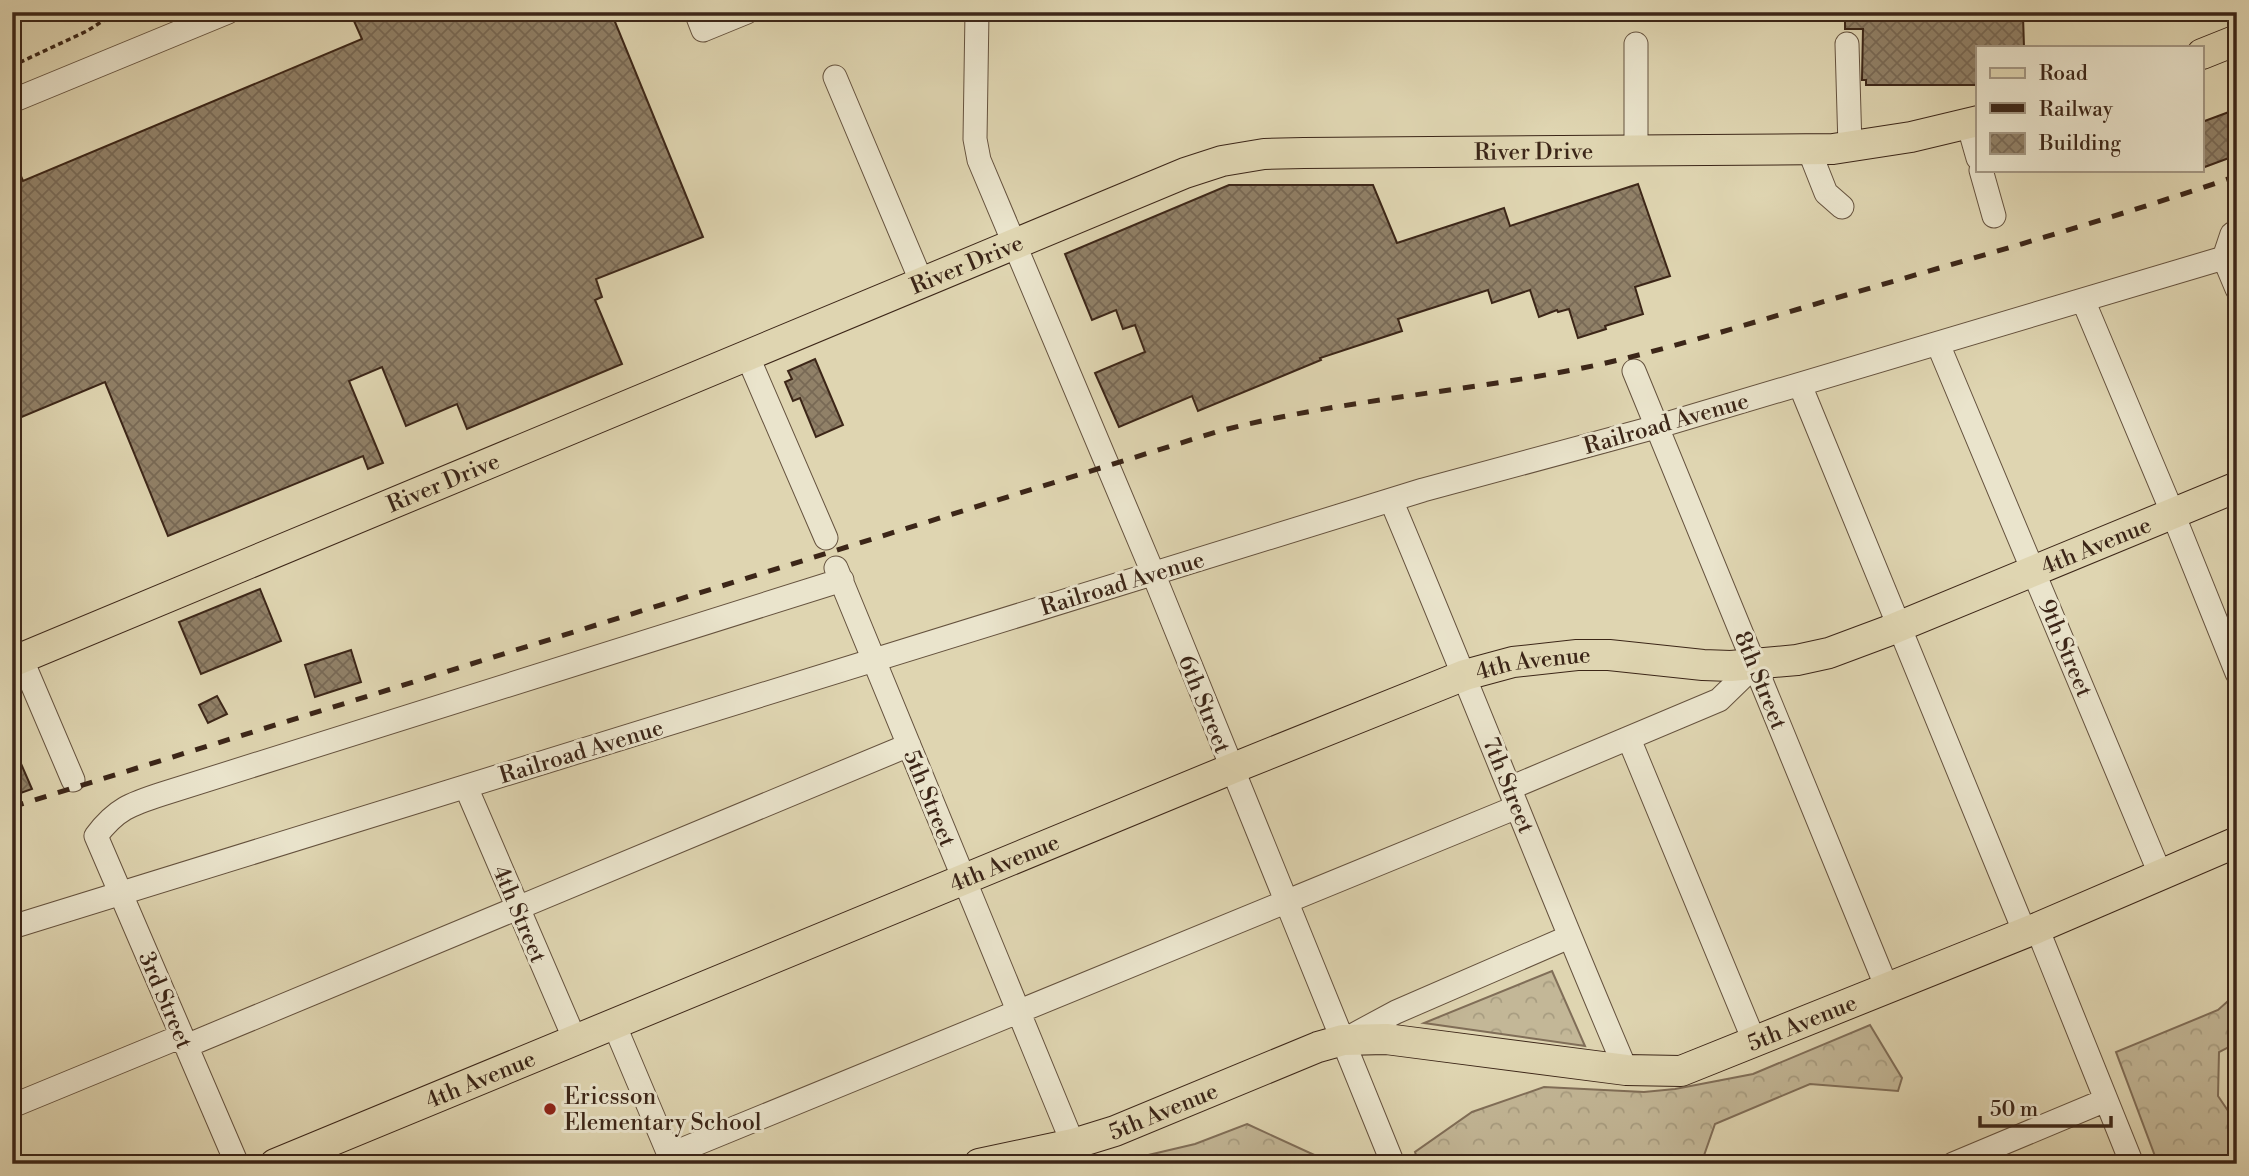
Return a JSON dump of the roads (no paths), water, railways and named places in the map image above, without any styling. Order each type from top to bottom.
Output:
[{"type":"main road","points":[[2204,53],[2237,40]]},
{"type":"main road","name":"River Drive","points":[[17,660],[1185,173],[1222,160],[1264,154],[1304,153],[1810,150],[1850,147],[1911,137],[1973,122]]},
{"type":"main road","name":"4th Avenue","points":[[275,1164],[1465,675],[1513,662],[1577,655],[1634,657],[1703,665],[1755,665],[1829,653],[1860,643],[2237,487]]},
{"type":"main road","name":"5th Avenue","points":[[979,1164],[1073,1144],[1115,1131],[1318,1047],[1343,1040],[1386,1039],[1626,1070],[1681,1071],[2031,930],[2237,842]]},
{"type":"street","points":[[12,101],[228,12]]},
{"type":"street","points":[[696,12],[704,30],[747,12]]},
{"type":"street","name":"6th Street","points":[[977,12],[975,139],[979,160],[1153,573],[1393,1164]]},
{"type":"street","points":[[1636,44],[1636,151]]},
{"type":"street","points":[[1847,44],[1850,147]]},
{"type":"street","points":[[835,77],[922,283]]},
{"type":"street","points":[[1973,122],[1976,144]]},
{"type":"street","points":[[1810,150],[1826,193],[1842,207]]},
{"type":"street","points":[[1982,172],[1994,216]]},
{"type":"street","points":[[2237,231],[2232,234],[2230,256],[2237,289]]},
{"type":"street","name":"Railroad Avenue","points":[[12,927],[1391,500],[1656,427],[2230,256]]},
{"type":"street","points":[[2082,300],[2237,673]]},
{"type":"street","name":"9th Street","points":[[1938,344],[2161,876]]},
{"type":"street","points":[[747,355],[825,538]]},
{"type":"street","name":"8th Street","points":[[1634,371],[1887,988]]},
{"type":"street","points":[[1800,385],[1899,627],[2132,1164]]},
{"type":"street","name":"7th Street","points":[[1391,500],[1626,1070]]},
{"type":"street","name":"5th Street","points":[[96,836],[107,822],[127,806],[839,574],[1073,1144]]},
{"type":"street","points":[[17,660],[73,780]]},
{"type":"street","points":[[614,1024],[671,1159],[1286,902],[1514,797],[1629,739],[1719,700],[1755,665]]},
{"type":"street","points":[[1629,739],[1755,1043]]},
{"type":"street","points":[[12,1106],[184,1041],[517,907],[909,745]]},
{"type":"street","name":"4th Street","points":[[466,787],[575,1040]]},
{"type":"street","name":"3rd Street","points":[[96,836],[237,1164]]},
{"type":"street","name":"5th Avenue","points":[[1343,1040],[1396,1012],[1569,937]]},
{"type":"street","points":[[1953,1164],[2106,1100]]},
{"type":"railway","points":[[12,807],[1216,432],[1310,411],[1549,374],[1627,358],[2138,209],[2237,176]]},
{"type":"place","name":"Ericsson Elementary School","points":[[550,1109]]}]
